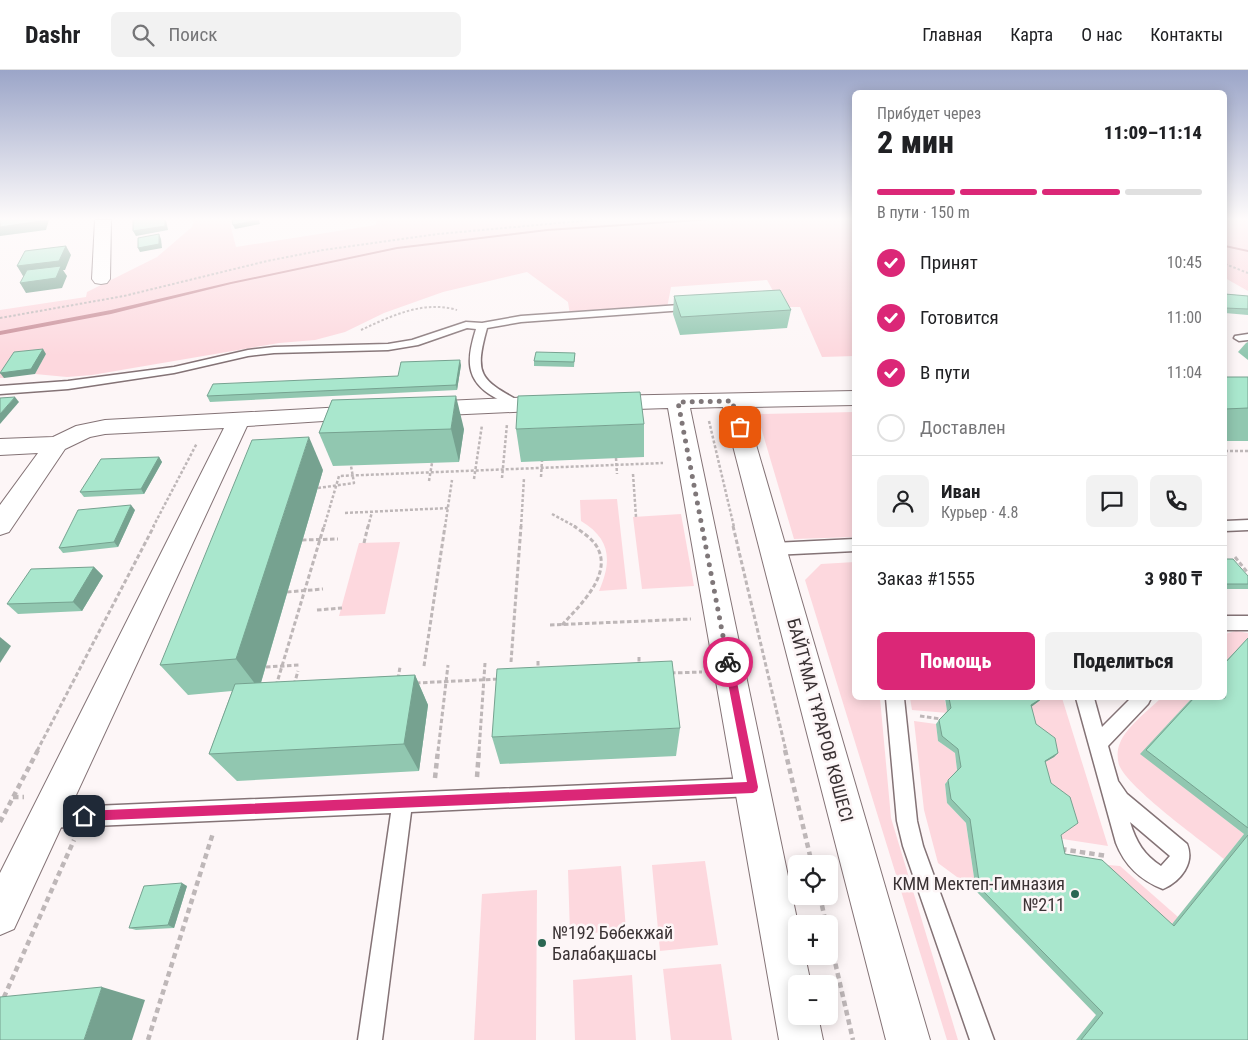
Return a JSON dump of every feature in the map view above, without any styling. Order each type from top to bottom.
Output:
[{"type":"street","points":[[101,265],[101,279]]},
{"type":"street","points":[[0,447],[57,444],[84,431],[105,427],[209,421],[512,404],[852,398]]},
{"type":"street","name":"БАЙТҰМА ТҰРАРОВ КӨШЕСІ","points":[[732,401],[908,1040]]},
{"type":"street","points":[[678,402],[788,975]]},
{"type":"street","points":[[0,915],[239,420]]},
{"type":"street","points":[[0,525],[57,444]]},
{"type":"street","points":[[798,1025],[801,1040]]},
{"type":"lane","points":[[0,390],[68,385],[174,370],[257,352],[299,348],[388,347],[414,343],[466,326],[482,326],[521,319],[710,306]]},
{"type":"lane","points":[[482,326],[475,349],[476,370],[483,384],[512,404]]},
{"type":"lane","points":[[1227,526],[1248,525]]},
{"type":"lane","points":[[773,549],[852,545]]},
{"type":"lane","points":[[1227,623],[1248,624]]},
{"type":"lane","points":[[895,700],[907,821],[913,846],[982,1040]]},
{"type":"lane","points":[[1086,700],[1126,844],[1139,861],[1153,873],[1163,878],[1181,856],[1177,848],[1120,801],[1110,786]]},
{"type":"lane","points":[[1098,744],[1140,700]]},
{"type":"lane","points":[[47,818],[753,787]]},
{"type":"lane","points":[[370,1040],[402,803]]},
{"type":"path","points":[[0,318],[68,307],[141,292],[250,265]]},
{"type":"path","points":[[1228,265],[1248,273]]},
{"type":"path","points":[[353,333],[392,317],[440,306],[448,306],[457,310],[462,314],[466,326]]},
{"type":"path","points":[[705,401],[810,855]]},
{"type":"path","points":[[502,478],[512,404]]},
{"type":"path","points":[[474,479],[484,406]]},
{"type":"path","points":[[0,822],[209,421]]},
{"type":"path","points":[[1227,451],[1248,451]]},
{"type":"path","points":[[616,458],[617,474]]},
{"type":"path","points":[[541,477],[542,461]]},
{"type":"path","points":[[429,481],[432,463]]},
{"type":"path","points":[[273,693],[339,476],[616,465],[691,467]]},
{"type":"path","points":[[318,488],[354,483],[351,466]]},
{"type":"path","points":[[632,474],[636,517]]},
{"type":"path","points":[[511,662],[524,478]]},
{"type":"path","points":[[424,666],[452,480]]},
{"type":"path","points":[[345,513],[448,508]]},
{"type":"path","points":[[364,543],[372,512]]},
{"type":"path","points":[[552,514],[575,524],[589,535],[599,546],[601,559],[598,578],[588,596],[562,625]]},
{"type":"path","points":[[302,540],[338,539]]},
{"type":"path","points":[[1235,557],[1248,573]]},
{"type":"path","points":[[287,592],[322,589]]},
{"type":"path","points":[[316,610],[342,608]]},
{"type":"path","points":[[550,625],[695,619]]},
{"type":"path","points":[[639,674],[640,657]]},
{"type":"path","points":[[537,678],[538,661]]},
{"type":"path","points":[[476,799],[484,663]]},
{"type":"path","points":[[266,667],[300,665]]},
{"type":"path","points":[[432,802],[448,665]]},
{"type":"path","points":[[398,685],[400,667]]},
{"type":"path","points":[[292,692],[298,671]]},
{"type":"path","points":[[667,673],[730,671]]},
{"type":"path","points":[[407,684],[501,679]]},
{"type":"path","points":[[148,1040],[220,810]]},
{"type":"path","points":[[1058,849],[1139,861]]},
{"type":"path","points":[[836,965],[853,1040]]},
{"type":"shaded area","points":[[140,265],[852,265],[852,356],[822,357],[800,307],[782,307],[767,280],[671,287],[667,308],[570,315],[568,302],[527,272],[443,292],[384,313],[345,332],[315,340],[279,343],[92,375],[67,377],[35,374],[46,354],[18,357],[4,378],[0,378],[0,310],[86,297],[87,292]]},
{"type":"shaded area","points":[[1227,265],[1248,265],[1248,291],[1227,279]]},
{"type":"shaded area","points":[[852,412],[852,537],[794,539],[757,414]]},
{"type":"shaded area","points":[[617,499],[627,589],[599,591],[606,570],[606,552],[598,535],[581,521],[580,500]]},
{"type":"shaded area","points":[[681,514],[694,586],[642,589],[633,517]]},
{"type":"shaded area","points":[[400,542],[385,614],[339,616],[359,543]]},
{"type":"shaded area","points":[[852,562],[852,700],[880,700],[891,818],[958,1040],[947,1040],[805,580],[821,564]]},
{"type":"shaded area","points":[[1236,631],[1248,633],[1248,644],[1227,660],[1227,633]]},
{"type":"shaded area","points":[[910,700],[945,700],[948,713],[912,710]]},
{"type":"shaded area","points":[[1063,700],[1108,846],[1056,838],[1040,765],[1054,757],[1032,729],[1027,710],[1039,701]]},
{"type":"shaded area","points":[[1159,700],[1190,700],[1141,754],[1244,834],[1224,859],[1151,800],[1125,775],[1119,765],[1118,751],[1123,737],[1132,725]]},
{"type":"shaded area","points":[[914,721],[936,724],[938,741],[955,753],[957,771],[945,784],[947,803],[966,823],[976,891],[938,863],[924,810]]},
{"type":"shaded area","points":[[705,861],[718,945],[660,951],[652,865]]},
{"type":"shaded area","points":[[1096,864],[1120,866],[1178,917],[1168,929]]},
{"type":"shaded area","points":[[621,866],[626,930],[570,935],[568,870]]},
{"type":"shaded area","points":[[537,890],[536,1040],[474,1040],[482,894]]},
{"type":"shaded area","points":[[721,964],[732,1040],[671,1040],[663,969]]},
{"type":"shaded area","points":[[632,975],[636,1040],[575,1040],[573,980]]},
{"type":"building","points":[[61,266],[56,278],[20,283],[27,270]]},
{"type":"building","points":[[780,290],[791,310],[681,317],[674,296]]},
{"type":"building","points":[[1227,294],[1248,296],[1248,309],[1227,308]]},
{"type":"building","points":[[43,349],[31,369],[0,373],[14,352]]},
{"type":"building","points":[[536,352],[575,353],[574,362],[534,361]]},
{"type":"building","points":[[460,360],[456,385],[207,396],[213,384],[398,376],[401,362]]},
{"type":"building","points":[[1227,377],[1248,377],[1248,408],[1227,409]]},
{"type":"building","points":[[640,392],[644,424],[516,429],[518,396]]},
{"type":"building","points":[[456,396],[451,429],[319,433],[332,400]]},
{"type":"building","points":[[15,397],[0,414],[0,398]]},
{"type":"building","points":[[309,437],[236,659],[160,665],[252,440]]},
{"type":"building","points":[[159,457],[141,489],[80,492],[101,459]]},
{"type":"building","points":[[131,505],[114,542],[59,548],[78,510]]},
{"type":"building","points":[[1227,559],[1233,559],[1248,576],[1248,584],[1227,584]]},
{"type":"building","points":[[94,567],[73,602],[7,604],[31,569]]},
{"type":"building","points":[[1248,638],[1248,828],[1146,750],[1192,700],[1227,700],[1227,661]]},
{"type":"building","points":[[672,661],[680,728],[492,737],[497,669]]},
{"type":"building","points":[[415,675],[404,744],[209,754],[235,684]]},
{"type":"building","points":[[949,700],[1039,700],[1031,705],[1036,724],[1055,738],[1058,753],[1045,761],[1051,783],[1070,797],[1078,823],[1061,835],[1065,854],[1102,860],[1174,926],[1248,835],[1248,1040],[1081,1040],[1103,1013],[980,888],[970,819],[951,799],[948,780],[961,767],[958,749],[942,736],[939,720],[951,708]]},
{"type":"building","points":[[182,883],[168,925],[129,928],[144,886]]},
{"type":"building","points":[[102,987],[84,1040],[0,1040],[0,997]]},
{"type":"waterway","points":[[0,333],[111,312],[315,265]]},
{"type":"way so far","points":[[728,662],[678,402],[732,401],[740,427]]},
{"type":"place","name":"КММ Мектеп-Гимназия №211","points":[[1075,894]]},
{"type":"place","name":"№192 Бөбекжай Балабақшасы","points":[[542,943]]},
{"type":"route","points":[[84,816],[753,787],[728,662]]}]
